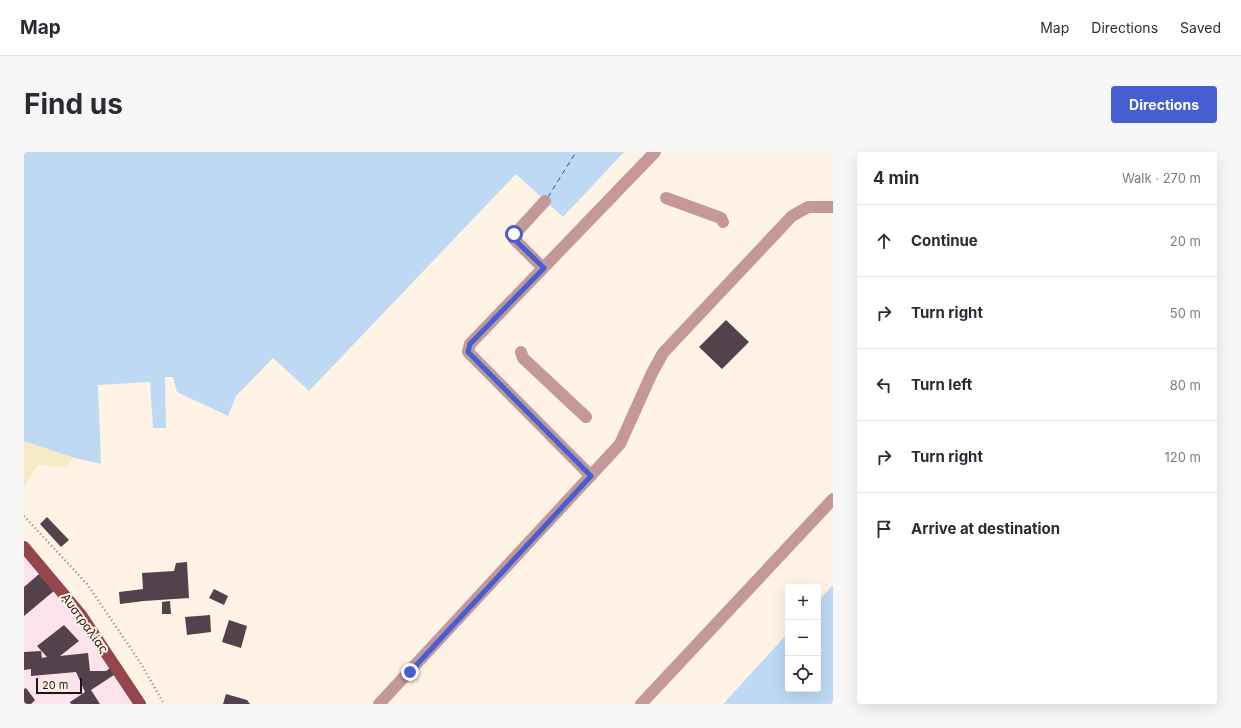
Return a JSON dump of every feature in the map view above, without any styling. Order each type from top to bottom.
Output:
[{"type":"main road","name":"Αυστραλίας","points":[[24,547],[81,615],[140,704]]},
{"type":"street","points":[[591,476],[468,352],[470,344],[655,152]]},
{"type":"street","points":[[666,198],[721,218],[723,222]]},
{"type":"street","points":[[544,268],[514,239],[513,236],[545,201]]},
{"type":"street","points":[[379,704],[620,444],[652,373],[663,353],[792,216],[808,207],[833,207]]},
{"type":"street","points":[[521,352],[523,358],[586,417]]},
{"type":"street","points":[[641,704],[833,499]]},
{"type":"path","points":[[24,516],[87,584],[140,662],[164,704]]},
{"type":"shaded area","points":[[24,554],[57,590],[136,704],[24,704]]},
{"type":"sand","points":[[24,441],[75,458],[64,467],[38,465],[24,488]]},
{"type":"water","points":[[24,152],[624,152],[563,217],[516,174],[309,391],[273,358],[236,396],[228,416],[177,392],[173,377],[165,377],[166,428],[153,428],[150,382],[98,385],[101,464],[75,458],[24,441]]},
{"type":"water","points":[[833,585],[833,704],[723,704],[785,636],[785,692],[821,692],[821,598]]},
{"type":"pier","points":[[785,634],[723,704],[721,704]]},
{"type":"building","points":[[726,320],[749,342],[722,369],[699,347]]},
{"type":"building","points":[[47,517],[69,540],[61,547],[40,524]]},
{"type":"building","points":[[187,562],[189,598],[120,604],[119,592],[143,589],[142,573],[174,571],[176,563]]},
{"type":"building","points":[[39,574],[54,591],[24,616],[24,587]]},
{"type":"building","points":[[214,589],[228,596],[224,605],[209,598]]},
{"type":"building","points":[[170,601],[171,614],[162,614],[162,602]]},
{"type":"building","points":[[210,615],[211,632],[187,635],[185,617]]},
{"type":"building","points":[[229,620],[247,626],[241,648],[222,642]]},
{"type":"building","points":[[64,625],[79,641],[60,656],[88,653],[90,671],[106,671],[110,668],[114,675],[91,690],[100,704],[71,704],[70,702],[85,692],[76,672],[31,676],[31,669],[24,670],[24,652],[41,651],[42,658],[47,657],[37,646]]},
{"type":"building","points":[[26,688],[35,700],[31,704],[24,704],[24,689]]},
{"type":"building","points":[[226,694],[247,700],[250,704],[223,704]]},
{"type":"ferry route","points":[[548,197],[576,152]]},
{"type":"route","points":[[410,672],[591,476],[468,352],[470,344],[544,268],[514,239],[514,234]]}]
